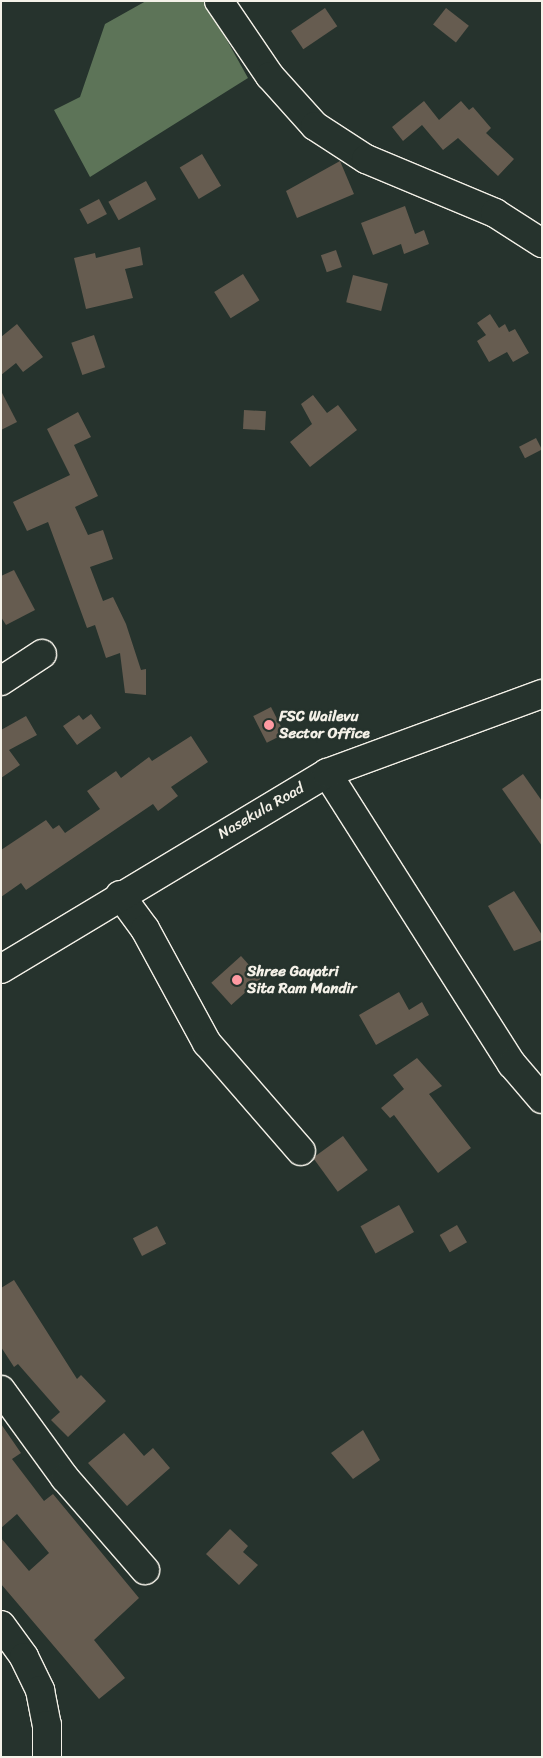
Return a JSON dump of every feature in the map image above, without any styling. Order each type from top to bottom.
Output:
[{"type":"street","points":[[219,1],[270,76],[315,126],[366,159],[496,212],[542,243]]},
{"type":"street","points":[[1,680],[42,654]]},
{"type":"street","name":"Nasekula Road","points":[[1,969],[327,773],[542,694]]},
{"type":"street","points":[[327,773],[512,1064],[542,1099]]},
{"type":"street","points":[[120,896],[144,929],[207,1043],[301,1151]]},
{"type":"street","points":[[1,1390],[65,1478],[145,1570]]},
{"type":"street","points":[[1,1625],[24,1657],[40,1690],[47,1725],[47,1757]]},
{"type":"green space","points":[[146,1],[205,1],[248,78],[90,177],[54,110],[80,97],[105,24]]},
{"type":"building","points":[[325,8],[337,26],[303,49],[291,31]]},
{"type":"building","points":[[446,8],[469,26],[456,42],[433,25]]},
{"type":"building","points":[[424,101],[439,120],[461,101],[469,110],[473,107],[491,128],[486,133],[514,159],[498,176],[458,138],[443,150],[422,125],[403,141],[392,127]]},
{"type":"building","points":[[202,154],[221,186],[199,199],[180,167]]},
{"type":"building","points":[[340,161],[354,194],[297,218],[286,191]]},
{"type":"building","points":[[146,181],[156,199],[119,220],[108,202]]},
{"type":"building","points":[[99,199],[107,214],[88,224],[80,209]]},
{"type":"building","points":[[405,206],[415,234],[424,230],[429,244],[404,254],[401,244],[373,255],[361,223]]},
{"type":"building","points":[[140,247],[143,265],[125,269],[133,298],[86,309],[74,258],[95,253],[96,258]]},
{"type":"building","points":[[336,250],[342,267],[327,272],[321,255]]},
{"type":"building","points":[[243,274],[259,300],[231,318],[214,292]]},
{"type":"building","points":[[353,275],[388,284],[381,311],[346,302]]},
{"type":"building","points":[[490,314],[499,328],[505,324],[509,332],[515,329],[529,353],[513,362],[507,352],[489,362],[477,341],[486,335],[477,323]]},
{"type":"building","points":[[17,324],[43,357],[23,372],[16,363],[1,375],[1,337]]},
{"type":"building","points":[[94,335],[105,367],[82,375],[71,343]]},
{"type":"building","points":[[1,391],[17,422],[1,430]]},
{"type":"building","points":[[313,395],[327,413],[338,405],[357,430],[310,467],[290,442],[312,424],[301,404]]},
{"type":"building","points":[[244,410],[266,411],[265,430],[243,429]]},
{"type":"building","points":[[78,412],[91,437],[74,445],[98,496],[75,507],[88,535],[103,530],[113,559],[90,567],[103,601],[113,597],[126,624],[141,670],[146,669],[146,695],[125,693],[120,653],[106,658],[95,625],[87,628],[48,522],[27,531],[13,502],[70,475],[47,429]]},
{"type":"building","points":[[536,438],[542,450],[525,458],[519,447]]},
{"type":"building","points":[[14,570],[35,610],[6,625],[1,617],[1,576]]},
{"type":"building","name":"FSC Wailevu Sector Office","points":[[271,707],[285,734],[267,743],[253,716]]},
{"type":"building","points":[[91,714],[101,728],[77,745],[63,726],[79,715],[83,720]]},
{"type":"building","points":[[26,716],[37,735],[9,750],[20,765],[1,778],[1,730]]},
{"type":"building","points":[[191,736],[208,762],[171,787],[178,796],[158,811],[153,804],[26,890],[21,883],[1,897],[1,850],[46,820],[53,829],[59,825],[65,833],[100,809],[87,791],[116,771],[121,778],[149,757],[152,761]]},
{"type":"building","points":[[523,774],[542,801],[542,846],[502,789]]},
{"type":"building","points":[[514,891],[542,935],[542,940],[514,951],[488,906]]},
{"type":"building","name":"Shree Gayatri Sita Ram Mandir","points":[[241,956],[261,978],[231,1005],[211,983]]},
{"type":"building","points":[[399,992],[409,1010],[422,1002],[429,1015],[376,1045],[359,1015]]},
{"type":"building","points":[[417,1058],[442,1086],[429,1094],[471,1148],[438,1173],[394,1115],[390,1118],[381,1108],[404,1089],[393,1075]]},
{"type":"building","points":[[343,1136],[368,1170],[338,1192],[313,1158]]},
{"type":"building","points":[[399,1205],[414,1232],[376,1253],[361,1226]]},
{"type":"building","points":[[457,1225],[467,1242],[450,1252],[440,1235]]},
{"type":"building","points":[[157,1226],[166,1244],[142,1256],[133,1238]]},
{"type":"building","points":[[14,1280],[77,1379],[81,1375],[106,1401],[68,1437],[51,1420],[60,1412],[18,1364],[14,1367],[1,1347],[1,1288]]},
{"type":"building","points":[[1,1424],[21,1453],[12,1459],[44,1501],[53,1494],[139,1598],[94,1640],[125,1678],[99,1699],[1,1584],[1,1538],[29,1571],[49,1553],[17,1514],[1,1528]]},
{"type":"building","points":[[363,1430],[380,1460],[353,1479],[331,1453]]},
{"type":"building","points":[[124,1433],[144,1456],[153,1448],[170,1468],[127,1506],[88,1463]]},
{"type":"building","points":[[230,1529],[248,1546],[243,1552],[258,1565],[239,1585],[206,1554]]},
{"type":"place","name":"FSC Wailevu Sector Office","points":[[269,725]]},
{"type":"place","name":"Shree Gayatri Sita Ram Mandir","points":[[237,980]]}]
